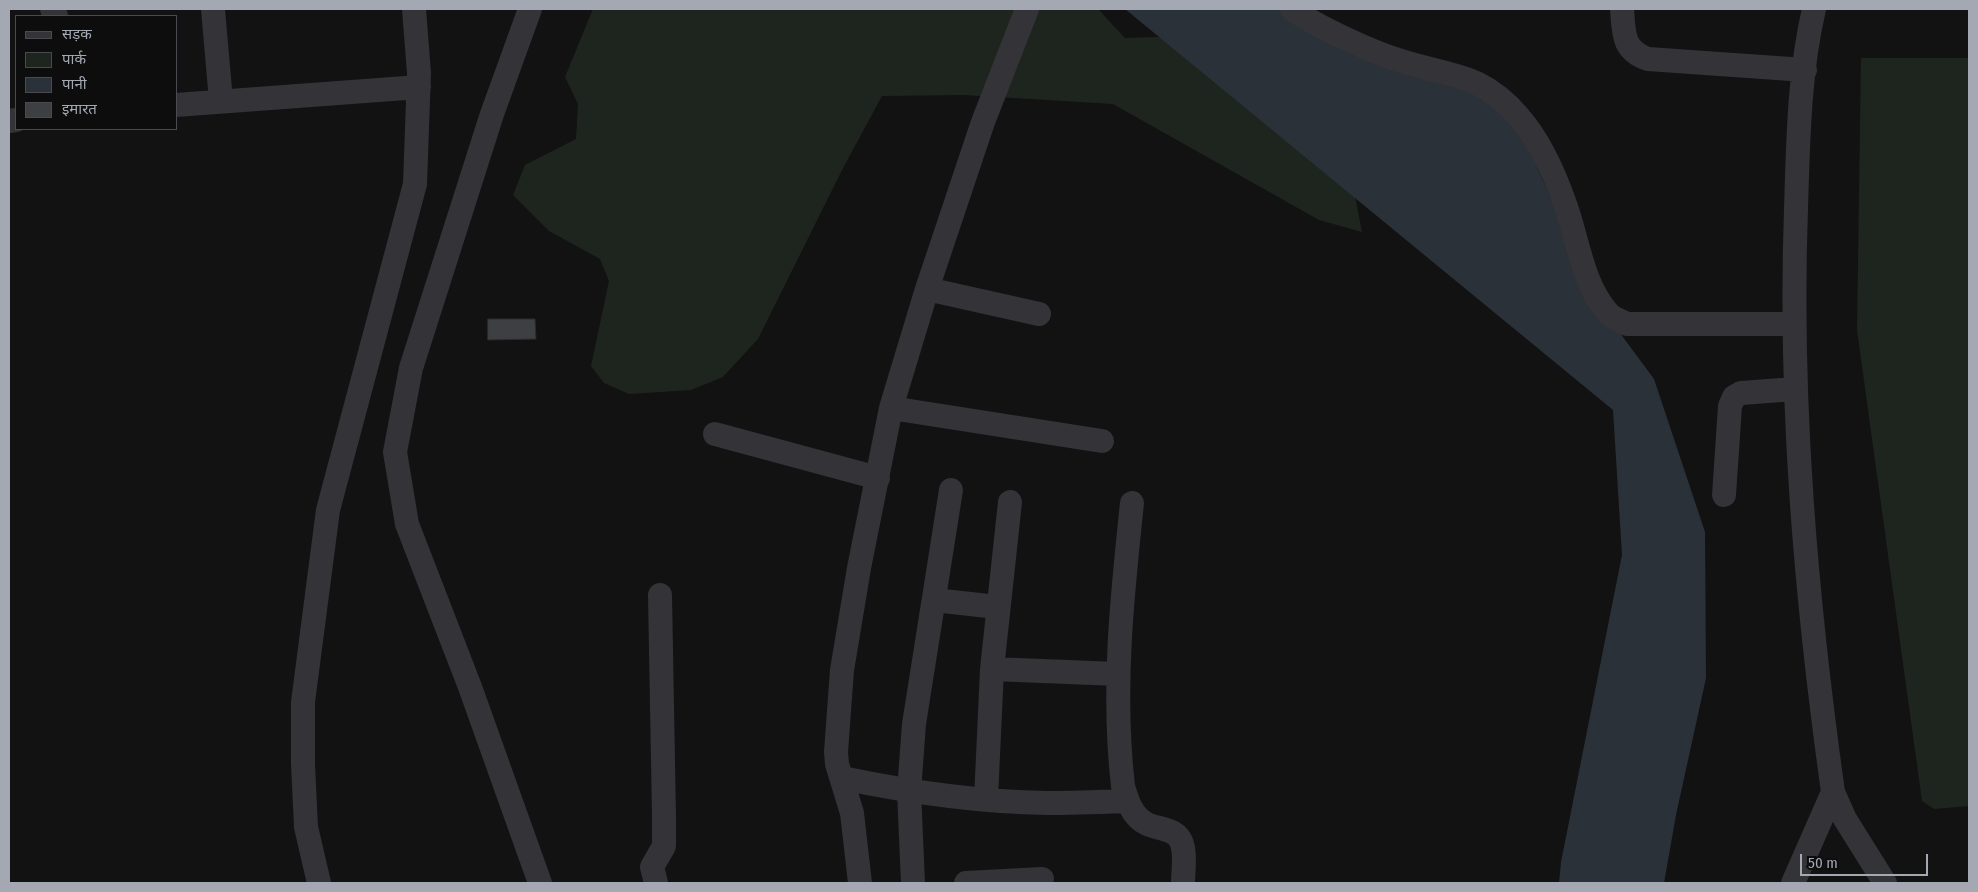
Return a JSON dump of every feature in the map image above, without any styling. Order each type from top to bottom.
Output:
[{"type":"street","points":[[213,9],[221,101]]},
{"type":"street","points":[[318,883],[306,827],[302,764],[303,702],[328,510],[415,184],[419,87],[414,9]]},
{"type":"street","points":[[530,9],[492,114],[412,368],[395,452],[407,524],[470,687],[540,883]]},
{"type":"street","points":[[860,883],[852,813],[837,764],[836,752],[842,670],[859,568],[891,408],[983,122],[1026,9]]},
{"type":"street","points":[[1292,9],[1376,52],[1398,60],[1468,78],[1496,94],[1520,118],[1543,155],[1565,203],[1582,260],[1596,296],[1609,314],[1627,324],[1794,324]]},
{"type":"street","points":[[1622,9],[1628,46],[1635,55],[1648,59],[1805,70]]},
{"type":"street","points":[[1814,9],[1805,70],[1798,161],[1794,324],[1796,429],[1809,590],[1833,792],[1846,819],[1885,883]]},
{"type":"street","points":[[178,105],[419,87]]},
{"type":"street","points":[[928,289],[1039,314]]},
{"type":"street","points":[[1724,495],[1730,406],[1734,397],[1742,393],[1795,389]]},
{"type":"street","points":[[891,408],[1102,440]]},
{"type":"street","points":[[715,434],[878,478]]},
{"type":"street","points":[[913,883],[909,791],[914,724],[951,490]]},
{"type":"street","points":[[986,799],[997,607],[1010,502]]},
{"type":"street","points":[[1132,503],[1121,606],[1118,674],[1120,767],[1127,801],[1136,816],[1146,824],[1174,833],[1181,842],[1183,883]]},
{"type":"street","points":[[656,883],[652,867],[664,846],[660,595]]},
{"type":"street","points":[[934,600],[997,607]]},
{"type":"street","points":[[992,670],[1118,674]]},
{"type":"street","points":[[842,778],[909,791],[986,799],[1046,803],[1127,801]]},
{"type":"street","points":[[1793,883],[1833,792]]},
{"type":"street","points":[[966,883],[1042,879]]},
{"type":"green space","points":[[593,9],[1098,9],[1125,38],[1186,36],[1352,182],[1362,232],[1319,220],[1113,104],[964,95],[882,96],[842,170],[758,339],[723,377],[691,390],[629,394],[604,383],[591,366],[609,281],[600,259],[549,231],[513,195],[525,165],[576,139],[578,104],[565,77]]},
{"type":"green space","points":[[1861,58],[1969,58],[1969,806],[1934,809],[1922,801],[1857,330]]},
{"type":"water","points":[[1125,9],[1303,9],[1380,52],[1487,84],[1528,146],[1600,306],[1654,379],[1705,532],[1706,678],[1676,815],[1664,883],[1559,883],[1561,862],[1622,555],[1613,410]]},
{"type":"building","points":[[488,319],[535,319],[536,339],[488,340]]}]
